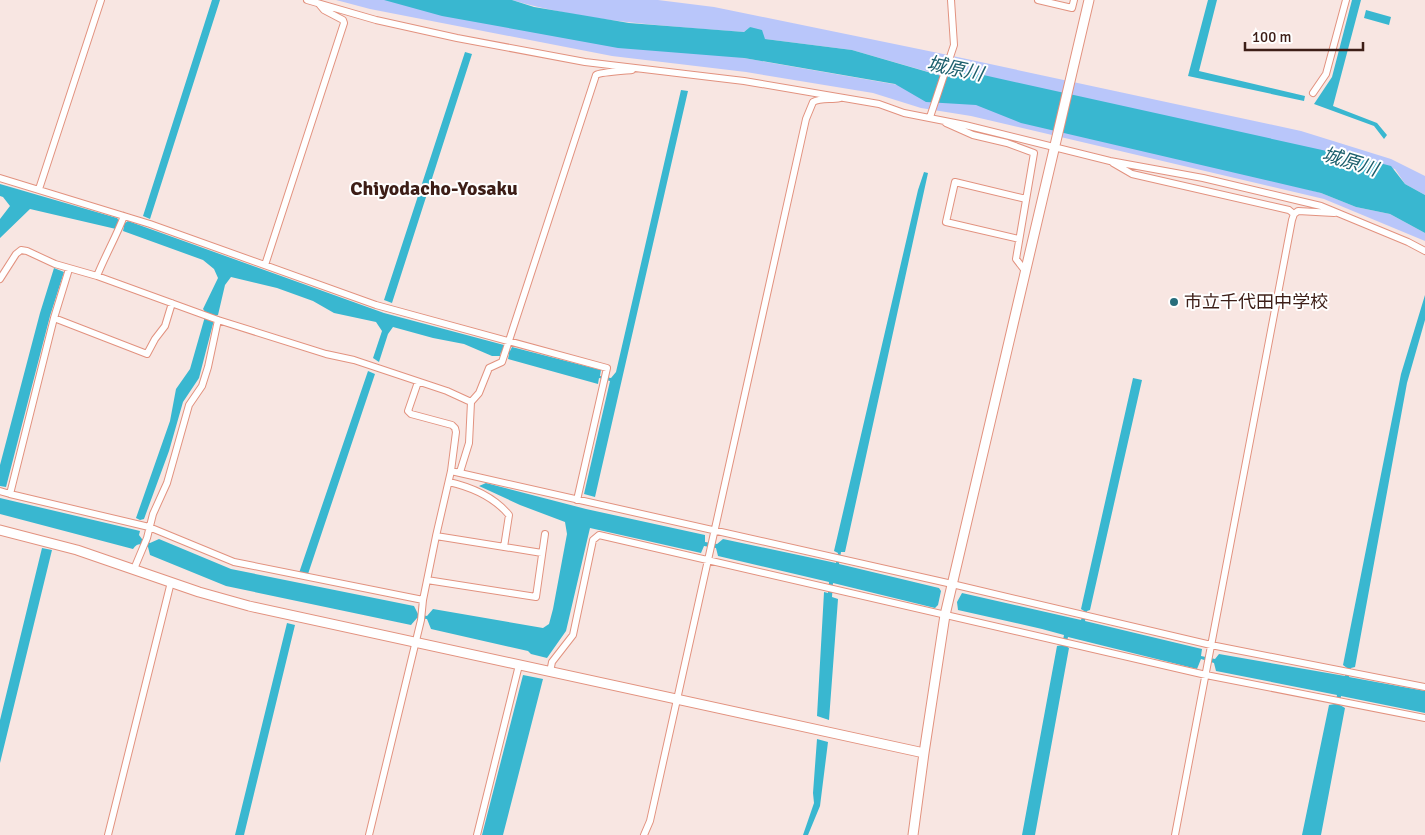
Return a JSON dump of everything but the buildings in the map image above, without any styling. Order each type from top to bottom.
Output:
[{"type":"street","points":[[39,189],[101,0]]},
{"type":"street","points":[[307,0],[376,20],[457,38],[585,62],[744,81],[879,104],[917,116],[965,125],[1110,161],[1203,178],[1320,206],[1408,242],[1425,251]]},
{"type":"street","points":[[930,117],[954,45],[951,0]]},
{"type":"street","points":[[1038,0],[1072,8],[1074,0]]},
{"type":"street","points":[[914,835],[924,752],[945,615],[1089,0]]},
{"type":"street","points":[[1313,93],[1326,74],[1346,0]]},
{"type":"street","points":[[265,265],[344,23],[343,20],[324,10],[318,3]]},
{"type":"street","points":[[460,472],[469,442],[471,402],[479,393],[489,368],[502,362],[506,352],[596,75],[599,73],[614,73],[638,69]]},
{"type":"street","points":[[644,835],[650,821],[806,119],[812,102],[819,99],[832,100],[846,97]]},
{"type":"street","points":[[943,121],[972,135],[1007,143],[1034,152],[1016,259],[1026,272]]},
{"type":"street","points":[[1110,161],[1132,174],[1290,210],[1294,214]]},
{"type":"street","points":[[0,178],[39,189],[122,221],[265,265],[376,304],[607,368],[577,500]]},
{"type":"street","points":[[1019,239],[946,222],[956,182],[1026,199]]},
{"type":"street","points":[[1294,214],[1303,210],[1340,214]]},
{"type":"street","points":[[1175,835],[1294,214]]},
{"type":"street","points":[[97,276],[122,221]]},
{"type":"street","points":[[0,279],[16,254],[21,250],[27,251],[69,269],[97,276],[217,320],[326,354],[354,360],[447,390],[471,402]]},
{"type":"street","points":[[10,494],[54,318],[69,269]]},
{"type":"street","points":[[54,318],[148,354],[164,326],[172,303]]},
{"type":"street","points":[[134,569],[144,548],[149,527],[172,468],[189,405],[202,386],[208,367],[217,320]]},
{"type":"street","points":[[369,835],[422,617],[423,600],[451,471],[455,428],[452,425],[408,412],[418,382]]},
{"type":"street","points":[[451,471],[952,584],[1084,615],[1211,649],[1425,687]]},
{"type":"street","points":[[449,482],[470,487],[502,507],[509,515],[504,547]]},
{"type":"street","points":[[0,491],[149,527],[234,562],[423,600]]},
{"type":"street","points":[[0,530],[77,550],[248,606],[924,752]]},
{"type":"street","points":[[427,580],[536,597],[545,534]]},
{"type":"street","points":[[550,672],[552,662],[573,635],[593,540],[599,535],[1206,675],[1425,718]]},
{"type":"street","points":[[436,536],[542,554]]},
{"type":"street","points":[[108,835],[171,582]]},
{"type":"street","points":[[477,835],[519,665]]},
{"type":"shaded area","points":[[336,0],[410,0],[714,49],[744,58],[985,100],[1321,193],[1356,207],[1390,214],[1425,233],[1425,241],[1324,199],[971,116],[921,108],[873,93],[746,72],[612,56],[370,9]]},
{"type":"shaded area","points":[[512,0],[658,0],[714,7],[948,55],[1301,131],[1391,159],[1425,176],[1425,195],[1405,184],[1395,169],[946,77],[852,50],[765,39],[750,27],[744,32],[627,22],[569,13]]},
{"type":"water","points":[[212,0],[220,0],[150,219],[143,216]]},
{"type":"water","name":"城原川","points":[[384,0],[512,0],[534,7],[629,23],[744,32],[750,27],[762,30],[765,39],[852,50],[945,77],[970,72],[1372,161],[1391,166],[1405,184],[1425,195],[1425,233],[1390,214],[1356,207],[1321,193],[1021,123],[976,105],[926,102],[895,84],[744,58],[618,48],[442,16]]},
{"type":"water","points":[[1208,0],[1217,0],[1199,71],[1305,96],[1304,101],[1188,76]]},
{"type":"water","points":[[1352,0],[1361,0],[1333,106],[1377,123],[1387,135],[1384,139],[1374,126],[1314,104],[1332,77]]},
{"type":"water","points":[[1366,10],[1391,17],[1389,25],[1364,18]]},
{"type":"water","points":[[465,52],[472,54],[392,303],[384,300]]},
{"type":"water","points":[[681,90],[688,91],[595,497],[584,494],[610,381],[599,378],[598,384],[508,359],[509,354],[501,352],[500,356],[492,356],[464,344],[393,327],[388,334],[379,362],[373,358],[382,331],[376,322],[334,313],[313,301],[277,288],[231,277],[225,285],[218,315],[215,316],[199,378],[183,402],[169,451],[144,519],[140,520],[136,518],[170,421],[176,389],[190,369],[206,313],[203,309],[218,278],[214,269],[203,260],[123,231],[124,226],[119,225],[116,229],[30,209],[0,238],[0,219],[10,206],[0,196],[0,184],[117,218],[120,222],[125,223],[128,221],[384,313],[504,345],[503,350],[510,351],[512,347],[601,370],[600,376],[611,378],[616,372]]},
{"type":"water","points":[[924,172],[928,173],[845,552],[841,552],[839,564],[939,588],[941,591],[938,605],[935,608],[833,583],[832,597],[838,599],[829,720],[817,716],[824,592],[828,593],[829,582],[718,556],[716,548],[704,546],[701,553],[590,528],[566,631],[547,658],[531,654],[528,651],[431,629],[427,619],[417,618],[411,625],[226,586],[150,555],[148,547],[140,544],[133,549],[0,514],[0,498],[140,531],[139,535],[142,539],[150,543],[159,539],[231,569],[414,606],[418,614],[427,616],[433,609],[543,628],[549,624],[553,609],[567,534],[565,522],[520,505],[479,486],[486,483],[586,509],[705,535],[705,542],[717,544],[723,539],[836,563],[838,553],[834,551],[918,190]]},
{"type":"water","points":[[54,268],[64,272],[50,316],[6,487],[0,486],[0,465],[40,313]]},
{"type":"water","points":[[1425,295],[1425,320],[1407,383],[1355,667],[1351,668],[1349,677],[1425,691],[1425,713],[1341,696],[1340,705],[1345,708],[1321,835],[1302,835],[1329,705],[1335,704],[1337,695],[1216,671],[1214,663],[1201,659],[1197,669],[1068,637],[1066,646],[1069,648],[1035,835],[1022,835],[1057,646],[1062,645],[1064,635],[958,610],[957,602],[962,593],[1081,620],[1084,611],[1081,609],[1133,378],[1142,380],[1090,610],[1087,611],[1085,621],[1202,649],[1201,656],[1215,659],[1219,654],[1345,676],[1347,668],[1343,665],[1401,374]]},
{"type":"water","points":[[368,371],[375,374],[308,574],[299,573]]},
{"type":"water","points":[[42,548],[52,550],[0,763],[0,720]]},
{"type":"water","points":[[287,623],[295,625],[244,835],[235,835]]},
{"type":"water","points":[[523,675],[543,679],[503,835],[482,835]]},
{"type":"water","points":[[817,739],[828,742],[820,806],[808,835],[803,835],[814,803]]},
{"type":"place","name":"市立千代田中学校","points":[[1174,302]]},
{"type":"district","name":"Chiyodacho-Yosaku","points":[[434,188]]}]
